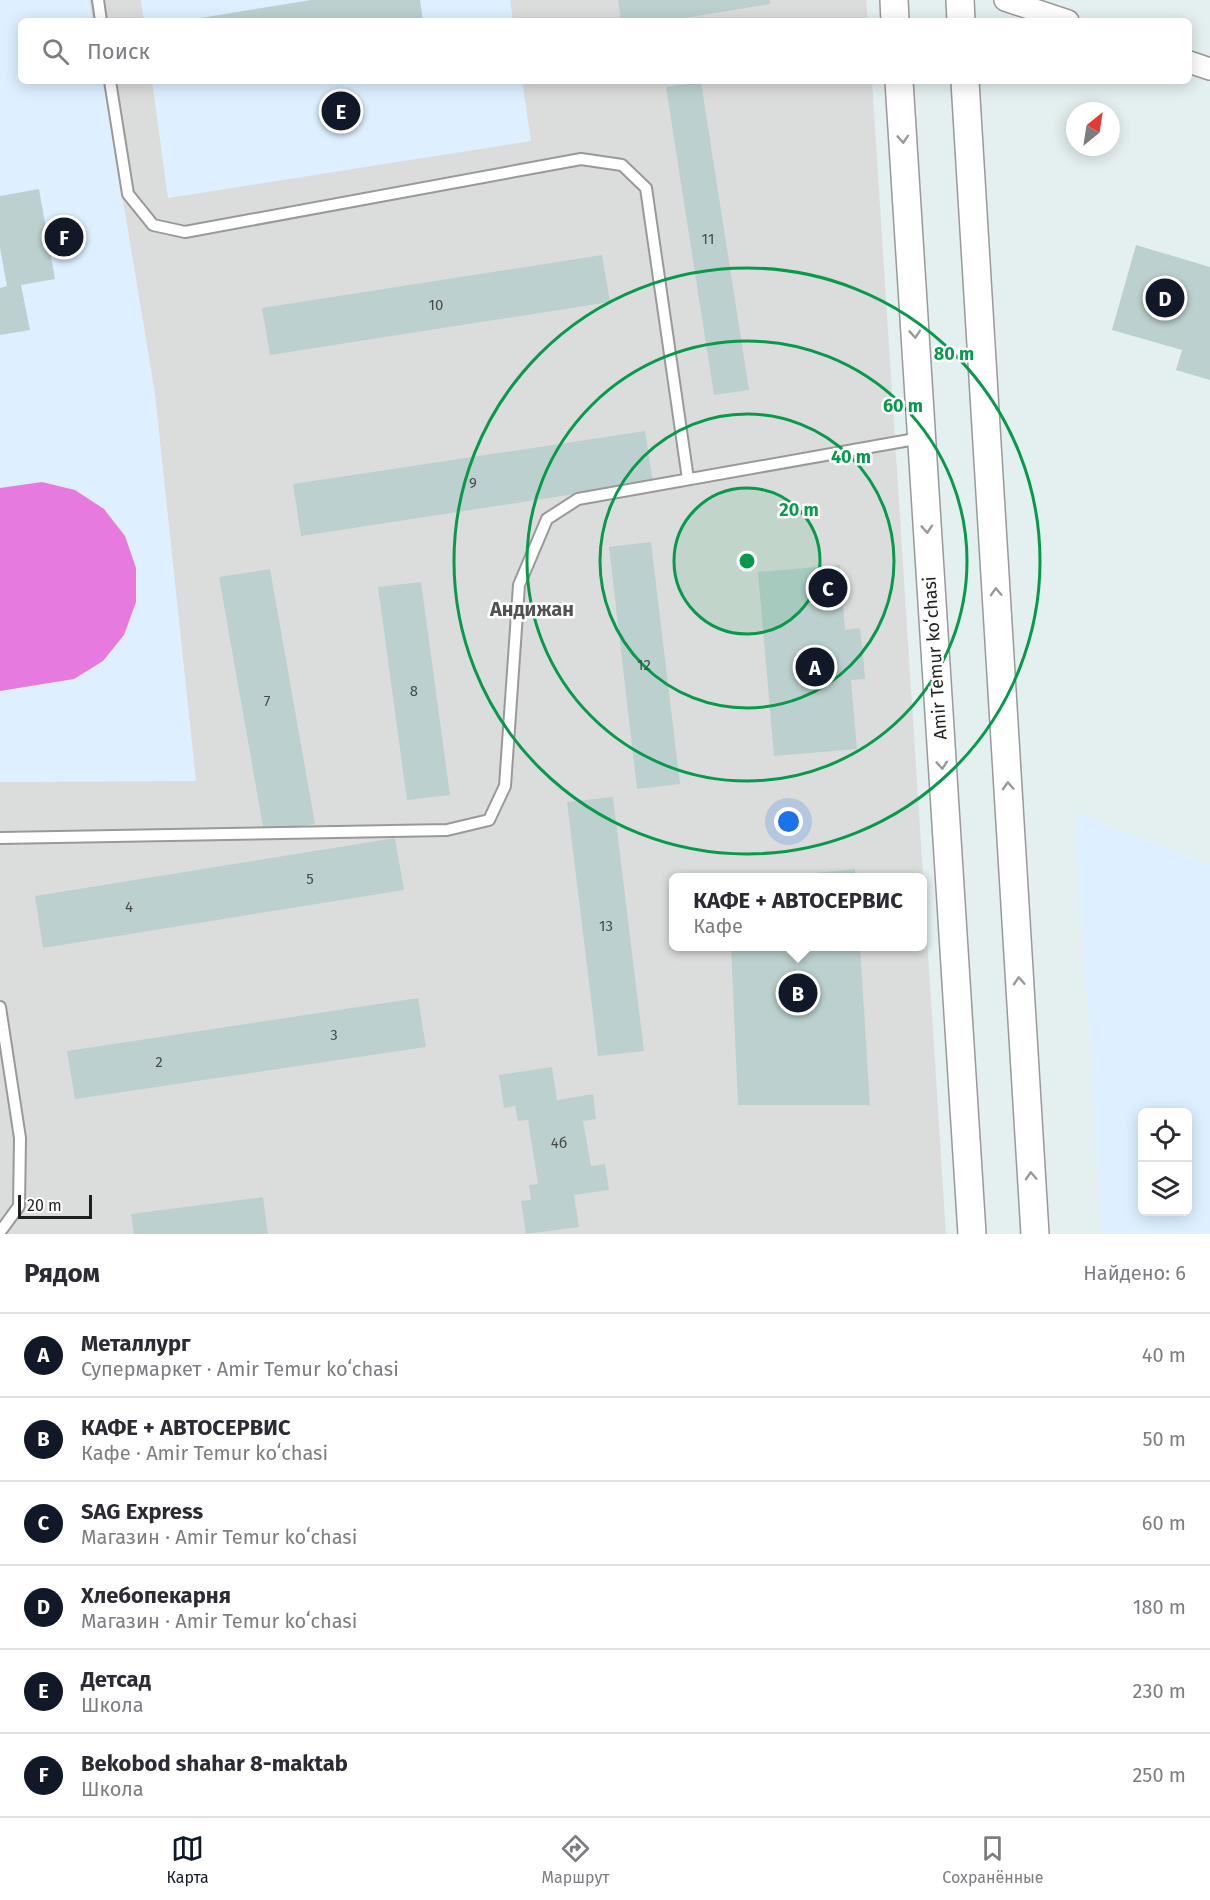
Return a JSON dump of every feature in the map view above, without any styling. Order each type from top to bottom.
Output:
[{"type":"street","points":[[894,0],[895,18]]},
{"type":"street","points":[[960,0],[961,18]]},
{"type":"street","points":[[1005,0],[1059,18]]},
{"type":"street","points":[[1192,63],[1210,69]]},
{"type":"street","name":"Amir Temur koʻchasi","points":[[899,84],[972,1234]]},
{"type":"street","points":[[965,84],[1035,1234]]},
{"type":"lane","points":[[98,0],[101,18]]},
{"type":"lane","points":[[110,84],[128,194],[153,225],[185,232],[581,159],[622,165],[646,188],[688,480]]},
{"type":"lane","points":[[0,838],[447,830],[489,820],[505,786],[519,585],[548,519],[578,500],[921,438]]},
{"type":"lane","points":[[0,1007],[20,1138],[19,1206],[0,1232]]},
{"type":"shaded area","name":"Андижан","points":[[0,0],[866,0],[868,18],[18,18],[18,84],[872,84],[923,873],[669,873],[669,951],[927,951],[927,938],[946,1234],[0,1234]]},
{"type":"shaded area","points":[[0,0],[89,0],[92,18],[18,18],[18,84],[103,84],[155,394],[196,781],[0,782]]},
{"type":"shaded area","points":[[141,0],[510,0],[513,18],[144,18]]},
{"type":"shaded area","points":[[152,84],[522,84],[531,141],[168,198]]},
{"type":"shaded area","points":[[42,482],[75,490],[104,509],[125,536],[136,568],[136,602],[124,635],[103,661],[74,679],[0,691],[0,488]]},
{"type":"shaded area","points":[[1075,812],[1210,865],[1210,1234],[1103,1234]]},
{"type":"building","points":[[311,0],[420,0],[423,18],[200,18]]},
{"type":"building","points":[[618,0],[770,0],[770,4],[684,18],[621,18]]},
{"type":"building","points":[[701,84],[749,390],[714,395],[666,87]]},
{"type":"building","points":[[39,189],[55,279],[21,285],[30,330],[0,335],[0,288],[7,286],[0,248],[0,196]]},
{"type":"building","points":[[1136,245],[1210,267],[1210,380],[1176,370],[1182,350],[1112,330]]},
{"type":"building","points":[[602,255],[610,302],[270,355],[262,308]]},
{"type":"building","points":[[645,431],[653,482],[301,536],[293,484]]},
{"type":"building","points":[[651,542],[680,784],[637,789],[609,547]]},
{"type":"building","points":[[840,565],[845,630],[860,628],[863,655],[865,679],[851,680],[857,749],[774,756],[758,572]]},
{"type":"building","points":[[270,569],[315,824],[264,832],[219,577]]},
{"type":"building","points":[[421,582],[450,795],[407,800],[378,587]]},
{"type":"building","points":[[613,797],[644,1051],[598,1056],[567,802]]},
{"type":"building","points":[[395,838],[404,890],[43,948],[35,896]]},
{"type":"building","points":[[855,869],[855,873],[813,873]]},
{"type":"building","points":[[731,951],[860,951],[870,1105],[738,1105]]},
{"type":"building","points":[[418,998],[426,1047],[75,1099],[67,1051]]},
{"type":"building","points":[[552,1067],[557,1100],[593,1094],[596,1119],[583,1121],[591,1166],[605,1164],[609,1190],[574,1195],[579,1227],[526,1234],[521,1201],[531,1200],[529,1185],[538,1184],[528,1120],[518,1121],[515,1106],[504,1108],[499,1075]]},
{"type":"building","points":[[263,1197],[268,1234],[134,1234],[131,1214]]},
{"type":"place","name":"Детсад","points":[[341,111]]},
{"type":"place","name":"Bekobod shahar 8-maktab","points":[[64,237]]},
{"type":"place","name":"Хлебопекарня","points":[[1165,298]]},
{"type":"place","name":"SAG Express","points":[[828,588]]},
{"type":"place","name":"Металлург","points":[[815,667]]},
{"type":"place","name":"КАФЕ + АВТОСЕРВИС","points":[[798,993]]},
{"type":"district","name":"Андижан","points":[[532,609]]}]
